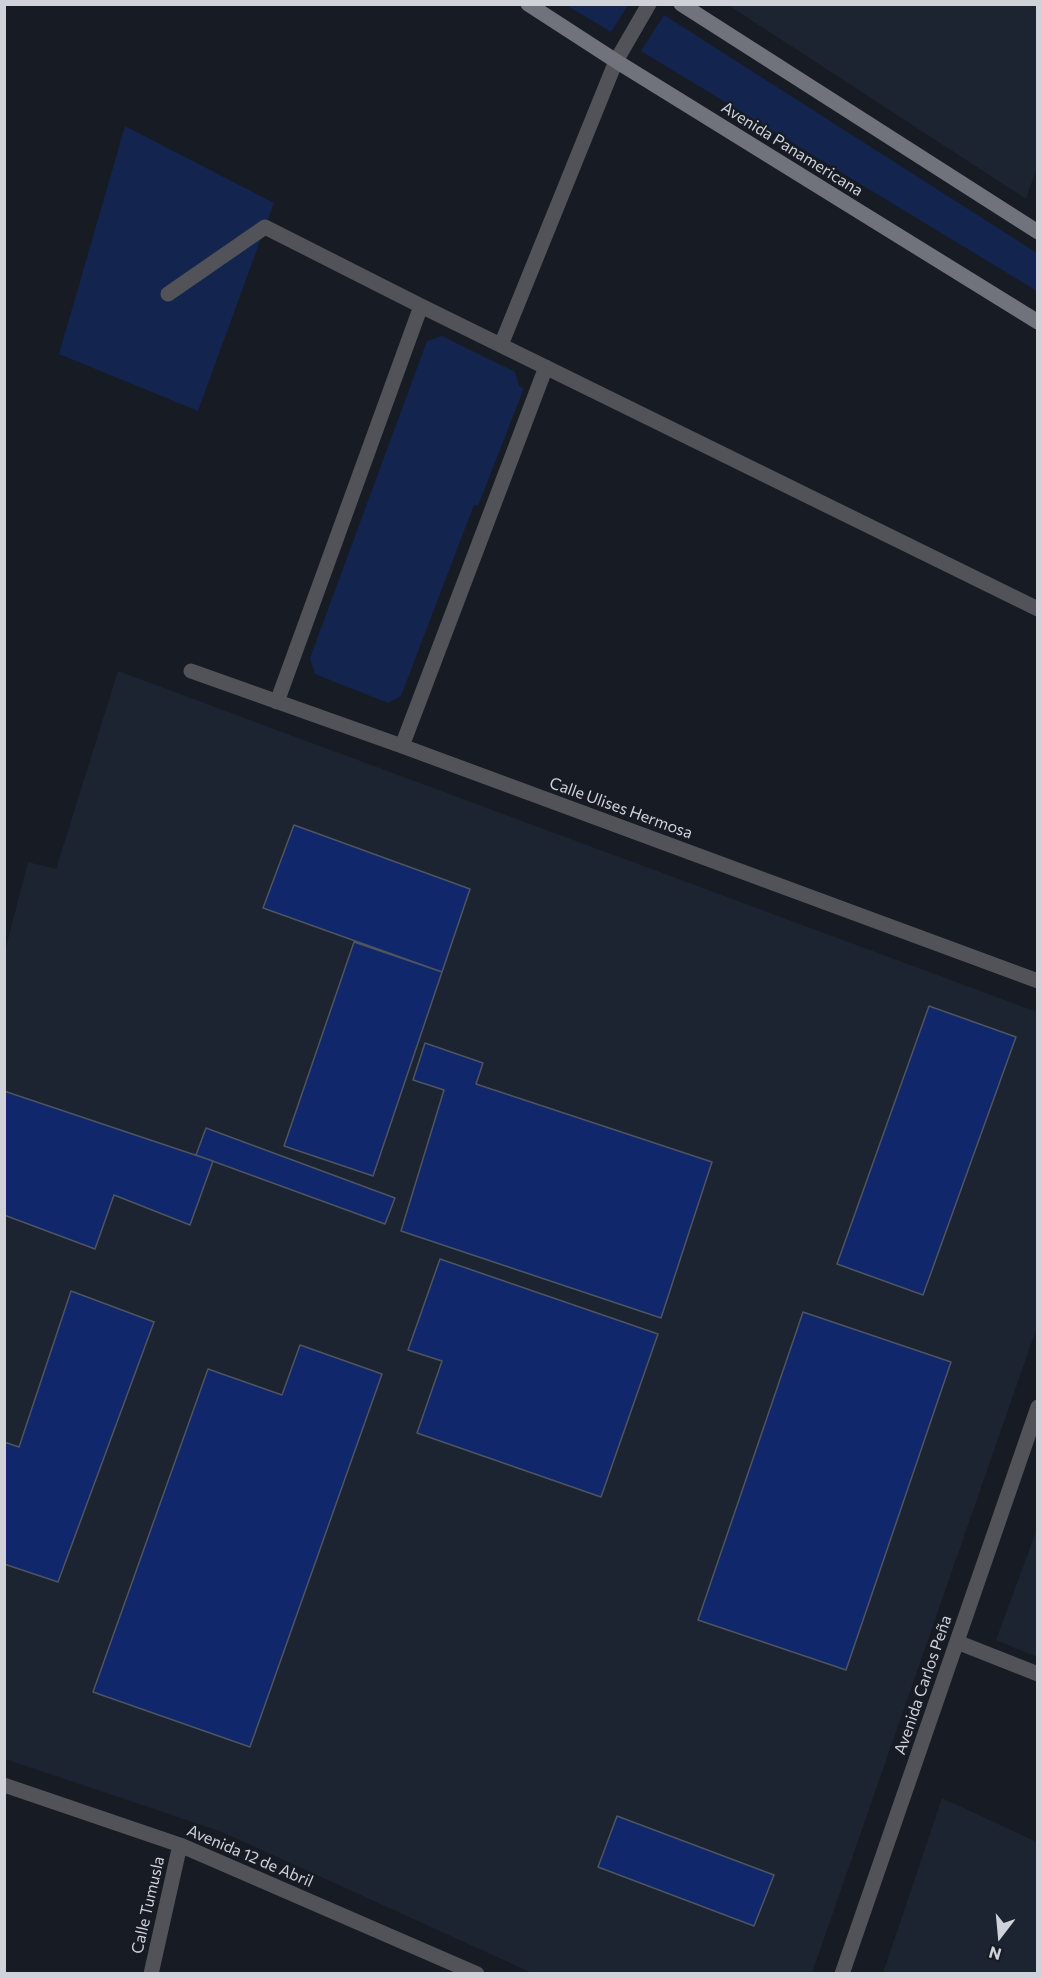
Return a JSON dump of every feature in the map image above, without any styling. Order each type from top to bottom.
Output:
[{"type":"main road","name":"Avenida Panamericana","points":[[528,4],[616,61],[1038,322]]},
{"type":"main road","points":[[681,4],[1038,232]]},
{"type":"street","points":[[501,345],[616,61],[649,4]]},
{"type":"street","points":[[168,294],[265,227],[1038,609]]},
{"type":"street","points":[[277,702],[421,306]]},
{"type":"street","points":[[402,746],[546,367]]},
{"type":"street","name":"Calle Ulises Hermosa","points":[[191,671],[402,746],[1038,981]]},
{"type":"street","name":"Avenida Carlos Peña","points":[[842,1974],[1038,1407]]},
{"type":"street","points":[[957,1642],[1038,1674]]},
{"type":"street","name":"Avenida 12 de Abril","points":[[4,1785],[180,1845],[477,1974]]},
{"type":"street","name":"Calle Tumusla","points":[[151,1974],[180,1845]]},
{"type":"shaded area","points":[[566,5],[628,5],[611,32]]},
{"type":"shaded area","points":[[728,5],[1037,5],[1037,167],[1026,199]]},
{"type":"shaded area","points":[[664,15],[1037,253],[1037,291],[641,51]]},
{"type":"shaded area","points":[[125,126],[274,203],[198,411],[59,354]]},
{"type":"shaded area","points":[[442,336],[515,372],[519,386],[524,388],[478,506],[474,505],[401,696],[388,703],[315,674],[310,658],[427,341]]},
{"type":"shaded area","points":[[118,671],[1037,1012],[1037,1327],[812,1973],[532,1973],[222,1832],[5,1759],[5,951],[28,862],[56,869]]},
{"type":"shaded area","points":[[1037,1529],[1038,1657],[996,1640]]},
{"type":"shaded area","points":[[942,1798],[1037,1842],[1037,1973],[883,1973]]},
{"type":"building","points":[[294,825],[470,889],[442,972],[263,908]]},
{"type":"building","points":[[354,942],[442,972],[373,1176],[284,1146]]},
{"type":"building","points":[[929,1006],[1016,1037],[923,1295],[837,1264]]},
{"type":"building","points":[[425,1043],[483,1063],[476,1084],[712,1162],[661,1318],[401,1231],[444,1090],[413,1080]]},
{"type":"building","points":[[4,1091],[213,1161],[190,1225],[114,1195],[95,1249],[4,1215]]},
{"type":"building","points":[[206,1128],[395,1198],[385,1224],[196,1155]]},
{"type":"building","points":[[440,1259],[658,1334],[601,1497],[417,1433],[442,1361],[408,1350]]},
{"type":"building","points":[[71,1291],[154,1322],[58,1582],[4,1564],[4,1442],[19,1447]]},
{"type":"building","points":[[803,1312],[951,1362],[846,1670],[698,1620]]},
{"type":"building","points":[[300,1345],[382,1374],[250,1747],[93,1692],[208,1369],[282,1395]]},
{"type":"building","points":[[617,1816],[774,1875],[754,1926],[598,1867]]}]
